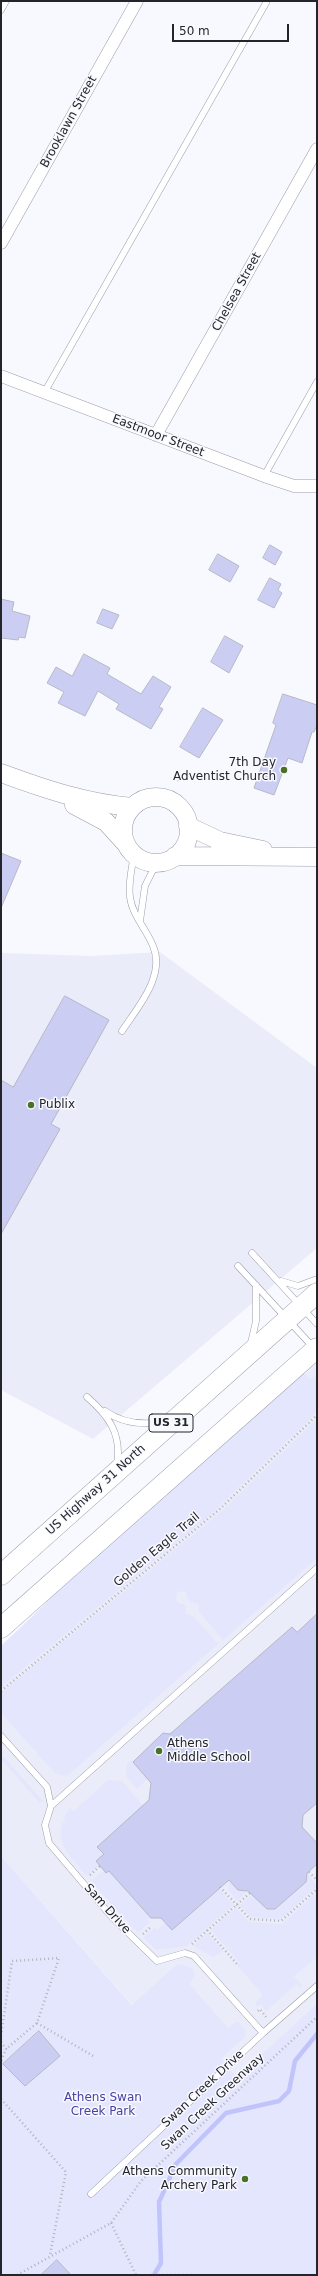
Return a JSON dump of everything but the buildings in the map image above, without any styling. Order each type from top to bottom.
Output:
[{"type":"main road","name":"US Highway 31 North","points":[[1,1575],[317,1293]]},
{"type":"main road","points":[[1,1628],[316,1349]]},
{"type":"street","name":"Brooklawn Street","points":[[1,243],[137,1]]},
{"type":"street","name":"Chelsea Street","points":[[156,435],[317,149]]},
{"type":"street","name":"Eastmoor Street","points":[[1,376],[264,476],[294,486],[317,486]]},
{"type":"street","points":[[1,773],[45,790],[90,802],[132,807]]},
{"type":"street","points":[[45,790],[106,822],[130,850],[144,860],[157,862],[175,856],[317,857]]},
{"type":"street","points":[[130,850],[123,836],[123,825],[126,815],[132,807],[148,798],[166,798],[181,809],[188,826],[186,843],[175,856]]},
{"type":"street","points":[[188,826],[220,841],[260,849],[276,856]]},
{"type":"lane","points":[[1,10],[6,1]]},
{"type":"lane","points":[[44,393],[266,3]]},
{"type":"lane","points":[[264,476],[317,382]]},
{"type":"lane","points":[[122,1031],[149,989],[154,975],[156,960],[154,946],[140,923],[130,897],[130,850]]},
{"type":"lane","points":[[140,923],[145,886],[157,862]]},
{"type":"lane","points":[[252,1252],[275,1278],[316,1349]]},
{"type":"lane","points":[[238,1266],[256,1285],[294,1313],[317,1324]]},
{"type":"lane","points":[[275,1278],[285,1284],[298,1286],[317,1279]]},
{"type":"lane","points":[[245,1357],[252,1339],[256,1321],[256,1285]]},
{"type":"lane","points":[[87,1397],[110,1420],[117,1438],[118,1455],[114,1474]]},
{"type":"lane","points":[[98,1407],[117,1418],[135,1423],[154,1424],[174,1421]]},
{"type":"lane","points":[[1,1736],[47,1787],[51,1806],[317,1568]]},
{"type":"lane","name":"Sam Drive","points":[[51,1806],[45,1825],[49,1843],[111,1916],[158,1961],[185,1953],[194,1956],[263,2033]]},
{"type":"lane","name":"Swan Creek Drive","points":[[91,2194],[263,2033],[317,1986]]},
{"type":"path","name":"Golden Eagle Trail","points":[[1,1691],[221,1508],[317,1415]]},
{"type":"path","points":[[95,1871],[100,1866]]},
{"type":"path","points":[[309,1872],[317,1880]]},
{"type":"path","points":[[220,1887],[250,1919],[281,1921],[317,1889]]},
{"type":"path","points":[[190,1945],[250,1893]]},
{"type":"path","points":[[147,1931],[152,1926]]},
{"type":"path","points":[[207,1930],[237,1964]]},
{"type":"path","points":[[1,2036],[12,1961],[59,1958],[38,2023],[6,2049],[1,2061]]},
{"type":"path","name":"Swan Creek Greenway","points":[[111,2223],[141,2182],[317,2017]]},
{"type":"path","points":[[38,2023],[95,2057]]},
{"type":"path","points":[[1,2042],[6,2049]]},
{"type":"path","points":[[1,2099],[66,2172],[50,2255]]},
{"type":"path","points":[[17,2275],[50,2255],[111,2223],[136,2275]]},
{"type":"path","points":[[151,2275],[195,2274]]},
{"type":"shaded area","points":[[160,952],[317,1068],[317,1248],[93,1439],[1,1390],[1,953],[91,956]]},
{"type":"shaded area","name":"Athens Middle School","points":[[317,1363],[317,2028],[251,2092],[220,2058],[136,2009],[1,1856],[1,1646]]},
{"type":"green space","points":[[301,1370],[310,1379],[317,1375],[317,1412],[212,1513],[1,1687],[1,1646],[44,1605],[65,1582]]},
{"type":"green space","points":[[317,1419],[317,1558],[223,1640],[199,1612],[199,1605],[188,1600],[186,1591],[177,1592],[176,1600],[180,1604],[184,1604],[186,1607],[185,1613],[194,1617],[218,1644],[67,1776],[56,1774],[1,1713],[1,1693],[222,1511]]},
{"type":"green space","points":[[1,1754],[43,1802],[40,1803],[1,1759]]},
{"type":"green space","points":[[131,1760],[147,1779],[137,1789],[126,1777],[127,1764]]},
{"type":"green space","points":[[108,1780],[122,1781],[143,1806],[98,1847],[104,1854],[96,1861],[99,1865],[87,1876],[71,1858],[63,1845],[61,1830],[63,1822],[65,1823],[64,1817],[70,1808],[74,1811]]},
{"type":"green space","name":"Athens Swan Creek Park","points":[[1,1856],[132,2005],[175,1966],[182,1964],[193,1969],[195,1976],[189,1984],[228,2028],[238,2021],[246,2031],[245,2037],[221,2058],[237,2077],[317,2004],[317,2275],[1,2275]]},
{"type":"green space","points":[[109,1871],[151,1918],[147,1919],[150,1922],[138,1933],[91,1881],[102,1872]]},
{"type":"green space","points":[[307,1873],[317,1886],[281,1919],[251,1917],[240,1905],[252,1895],[267,1909],[275,1909],[306,1882]]},
{"type":"green space","points":[[229,1881],[238,1890],[248,1891],[237,1901],[228,1890]]},
{"type":"green space","points":[[219,1888],[233,1905],[187,1946],[157,1950],[143,1938],[155,1927],[157,1930],[165,1923],[172,1930]]},
{"type":"green space","points":[[317,1892],[317,1957],[294,1976],[302,1986],[300,1988],[297,1984],[266,2011],[261,2004],[257,2007],[255,2003],[263,1995],[237,1965],[240,1963],[211,1930],[236,1908],[249,1922],[282,1924]]},
{"type":"green space","points":[[207,1933],[223,1951],[213,1957],[193,1946]]},
{"type":"waterway","points":[[154,2275],[161,2263],[159,2202],[176,2164],[226,2113],[279,2101],[289,2091],[295,2061],[317,2034]]},
{"type":"place","name":"7th Day Adventist Church","points":[[284,770]]},
{"type":"place","name":"Publix","points":[[31,1105]]},
{"type":"place","name":"Athens Middle School","points":[[159,1751]]},
{"type":"place","name":"Athens Community Archery Park","points":[[245,2179]]}]
